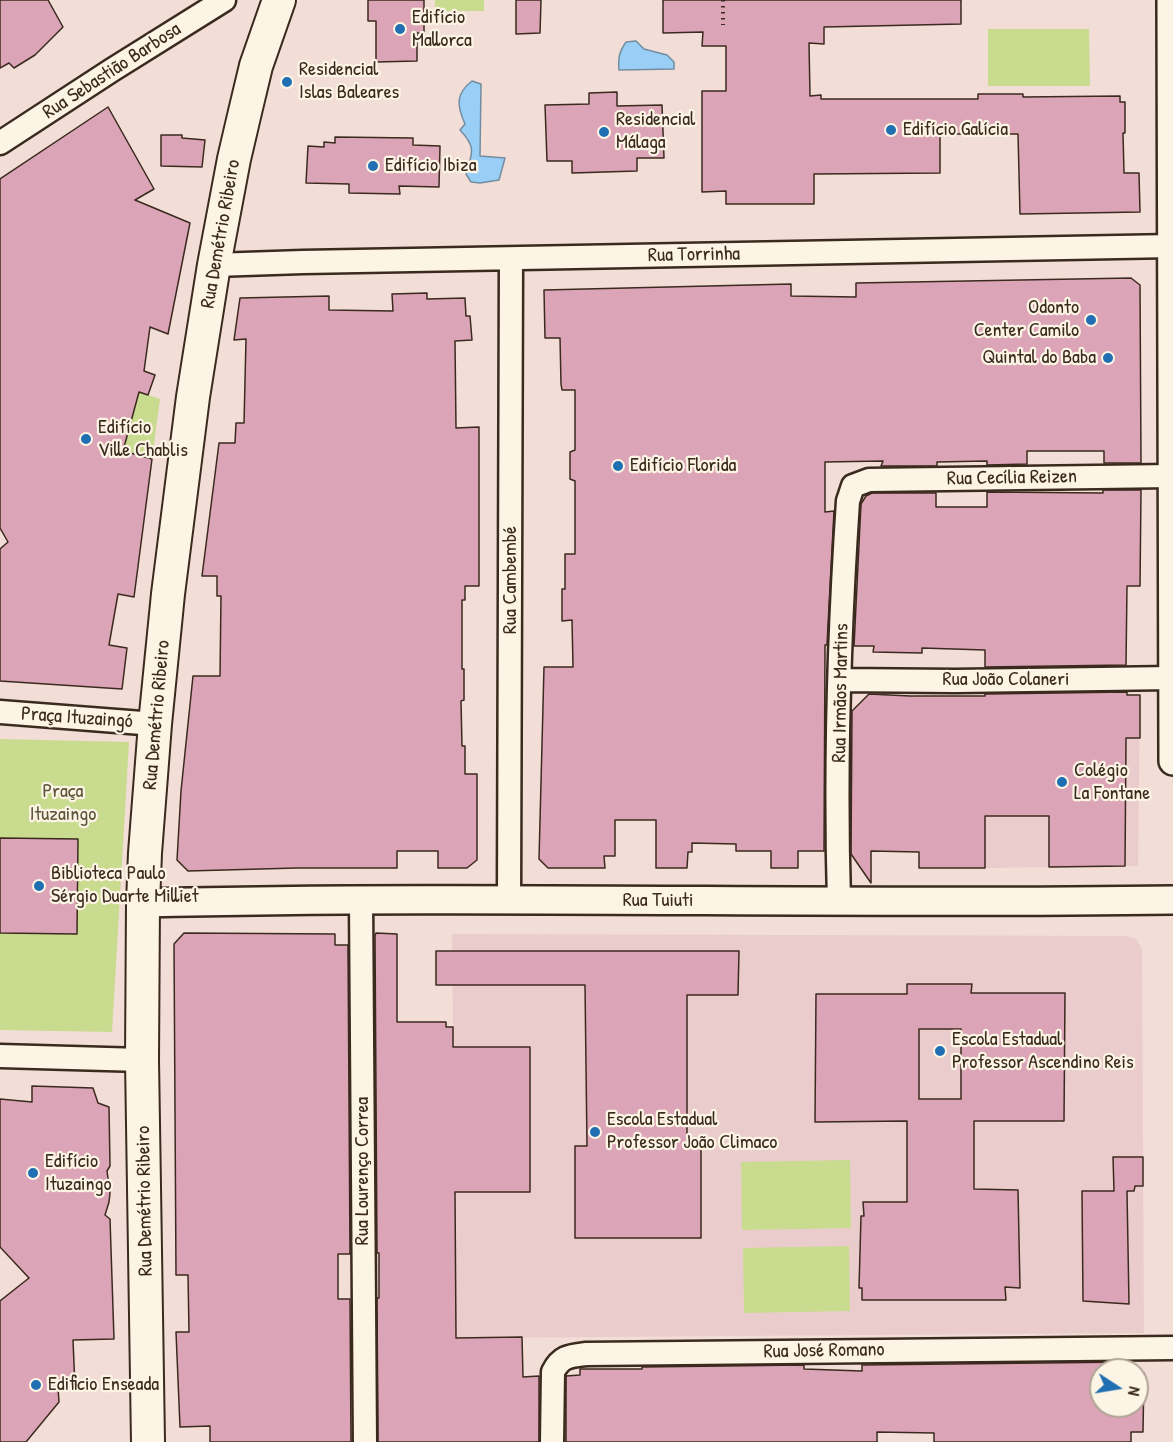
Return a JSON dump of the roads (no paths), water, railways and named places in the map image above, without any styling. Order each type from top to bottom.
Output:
[{"type":"main road","name":"Rua Demétrio Ribeiro","points":[[148,1442],[142,1060],[143,903],[155,724],[168,594],[191,409],[214,265],[244,112],[256,66],[279,0]]},
{"type":"street","name":"Rua Sebastião Barbosa","points":[[0,142],[224,0]]},
{"type":"street","points":[[1171,0],[1173,761]]},
{"type":"street","name":"Rua Torrinha","points":[[214,265],[1172,246]]},
{"type":"street","name":"Rua Cambembé","points":[[509,901],[511,258]]},
{"type":"street","name":"Rua Cecília Reizen","points":[[853,486],[869,480],[1172,462]]},
{"type":"street","name":"Rua Irmãos Martins","points":[[839,902],[840,680],[847,509],[853,486]]},
{"type":"street","name":"Rua João Colaneri","points":[[840,680],[1173,678]]},
{"type":"street","name":"Praça Ituzaingó","points":[[0,712],[155,724]]},
{"type":"street","name":"Rua Tuiuti","points":[[143,903],[1173,900]]},
{"type":"street","name":"Rua Lourenço Correa","points":[[361,901],[365,1442]]},
{"type":"street","points":[[0,1056],[142,1060]]},
{"type":"street","name":"Rua José Romano","points":[[552,1442],[553,1372],[565,1357],[586,1354],[1173,1348]]},
{"type":"water","points":[[636,41],[644,49],[667,55],[674,62],[674,69],[619,70],[620,55],[626,42]]},
{"type":"water","points":[[472,81],[481,84],[480,156],[505,158],[499,180],[471,182],[466,174],[472,151],[469,142],[460,130],[465,124],[460,112],[459,101],[466,86]]},
{"type":"place","name":"Edifício Mallorca","points":[[400,29]]},
{"type":"place","name":"Residencial Islas Baleares","points":[[287,82]]},
{"type":"place","name":"Edifício Galícia","points":[[891,130]]},
{"type":"place","name":"Residencial Málaga","points":[[604,132]]},
{"type":"place","name":"Edifício Ibiza","points":[[373,166]]},
{"type":"place","name":"Odonto Center Camilo","points":[[1091,320]]},
{"type":"place","name":"Quintal do Baba","points":[[1108,358]]},
{"type":"place","name":"Edifício Ville Chablis","points":[[86,439]]},
{"type":"place","name":"Edifício Florida","points":[[618,466]]},
{"type":"place","name":"Colégio La Fontane","points":[[1062,782]]},
{"type":"place","name":"Biblioteca Paulo Sérgio Duarte Milliet","points":[[39,886]]},
{"type":"place","name":"Escola Estadual Professor Ascendino Reis","points":[[940,1051]]},
{"type":"place","name":"Escola Estadual Professor João Climaco","points":[[595,1132]]},
{"type":"place","name":"Edifício Ituzaingo","points":[[33,1173]]},
{"type":"place","name":"Edificio Enseada","points":[[36,1385]]},
{"type":"park label","name":"Praça Ituzaingo","points":[[63,804]]}]
